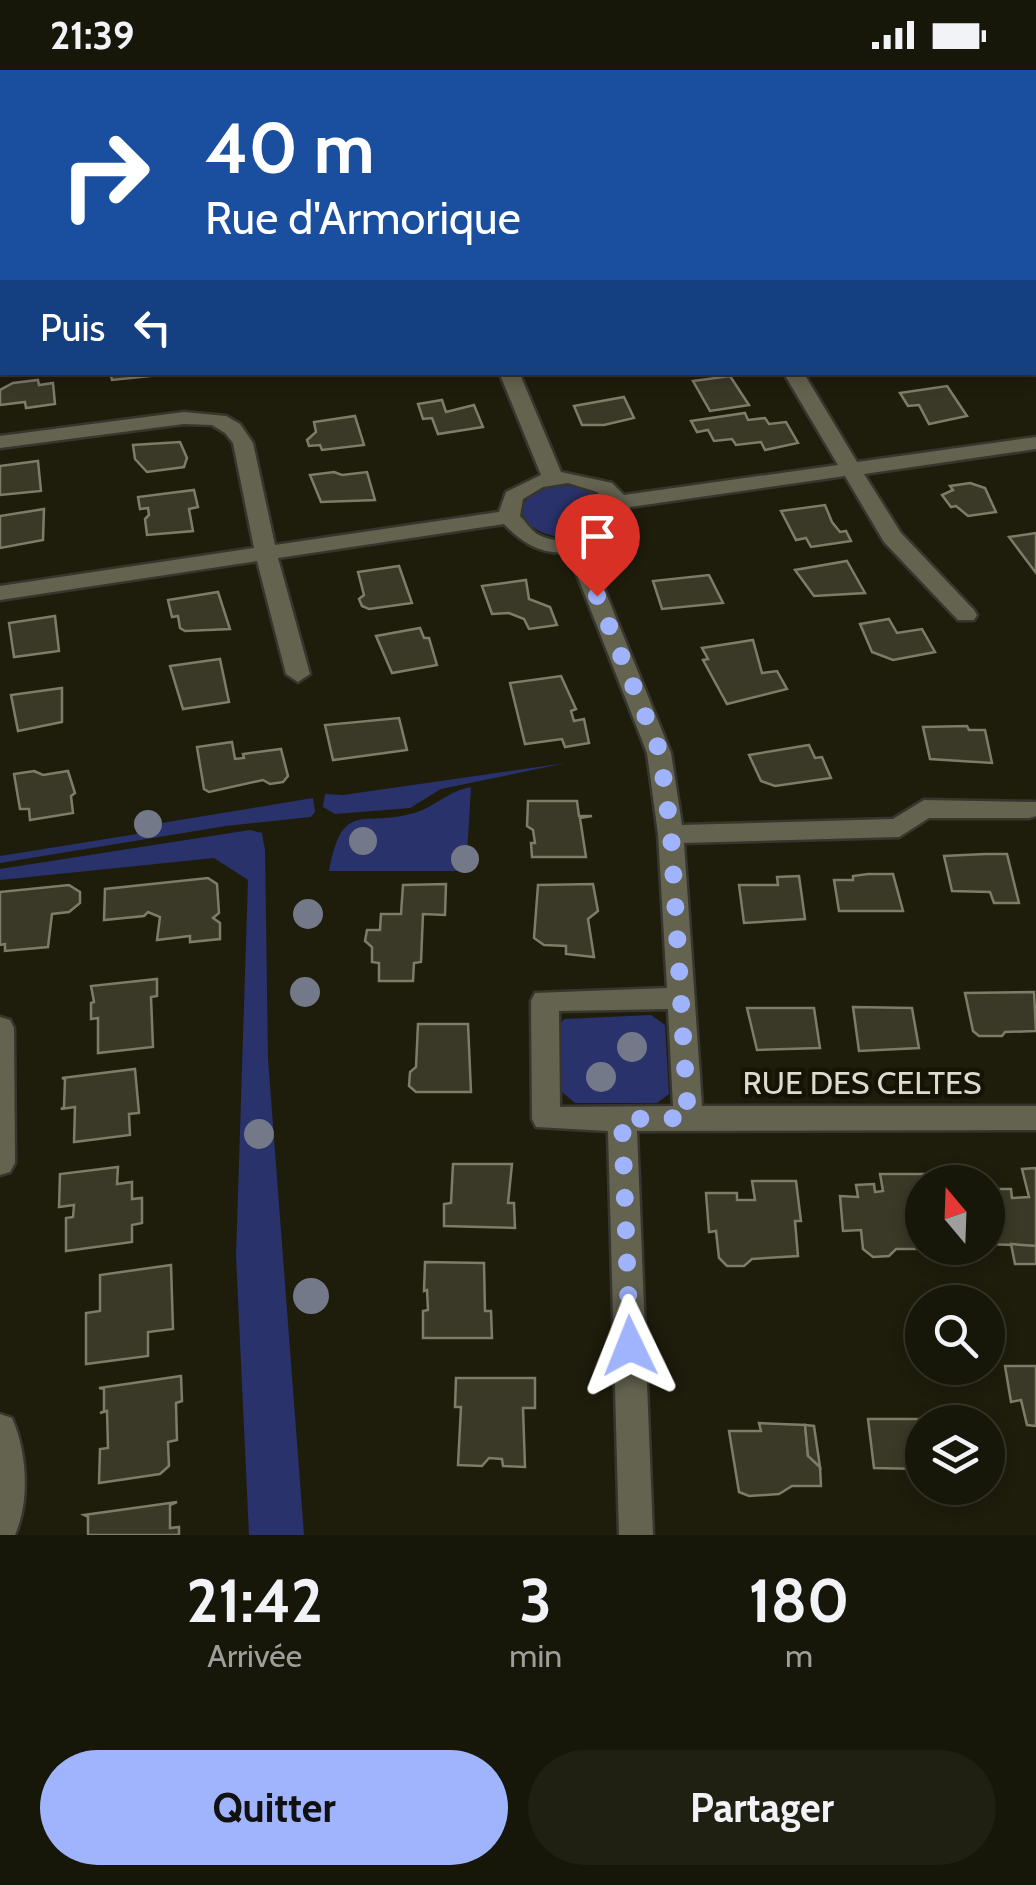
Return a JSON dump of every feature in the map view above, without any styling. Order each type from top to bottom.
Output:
[{"type":"street","points":[[510,375],[553,478]]},
{"type":"street","points":[[795,375],[892,537],[966,615]]},
{"type":"street","points":[[0,442],[184,418],[223,421],[240,434],[298,674]]},
{"type":"street","points":[[509,518],[513,496],[523,488],[553,478],[570,477],[600,485],[619,502],[1036,443]]},
{"type":"street","points":[[509,518],[526,536],[558,545],[576,545],[594,541],[618,524],[619,502]]},
{"type":"street","points":[[0,592],[509,518]]},
{"type":"street","points":[[576,545],[660,752],[671,834],[688,1118]]},
{"type":"street","points":[[671,834],[898,828],[924,809],[1028,809]]},
{"type":"street","name":"RUE DES CELTES","points":[[680,998],[545,1001],[546,1119],[1036,1118]]},
{"type":"street","points":[[0,1028],[0,1162]]},
{"type":"street","points":[[622,1119],[636,1535]]},
{"type":"street","points":[[0,1428],[7,1446],[5,1520],[0,1530]]},
{"type":"shaded area","points":[[553,485],[580,488],[597,496],[603,500],[605,517],[575,536],[551,535],[530,525],[521,516],[520,508],[531,494]]},
{"type":"shaded area","points":[[566,763],[441,789],[410,808],[335,814],[323,807],[325,794],[343,795]]},
{"type":"shaded area","points":[[471,787],[466,871],[329,871],[341,833],[349,825],[358,820],[414,813]]},
{"type":"shaded area","points":[[313,798],[315,812],[311,817],[226,826],[0,863],[0,856],[137,834],[137,827]]},
{"type":"shaded area","points":[[250,830],[262,833],[265,850],[268,1059],[304,1535],[249,1535],[236,1256],[248,880],[214,858],[0,880],[0,869]]},
{"type":"shaded area","points":[[651,1015],[665,1025],[669,1094],[657,1103],[575,1103],[562,1092],[558,1027],[564,1019]]},
{"type":"building","points":[[111,375],[160,375],[112,380]]},
{"type":"building","points":[[730,376],[749,405],[710,411],[693,381]]},
{"type":"building","points":[[38,380],[39,385],[53,383],[55,404],[26,408],[25,402],[0,405],[0,390],[13,383]]},
{"type":"building","points":[[947,386],[967,416],[929,424],[919,405],[908,406],[900,393]]},
{"type":"building","points":[[624,397],[634,418],[604,425],[582,425],[574,406]]},
{"type":"building","points":[[442,400],[446,412],[474,405],[483,427],[438,434],[432,418],[423,419],[418,404]]},
{"type":"building","points":[[745,413],[748,420],[786,422],[798,443],[765,450],[761,442],[736,445],[732,439],[714,441],[708,430],[697,432],[691,421]]},
{"type":"building","points":[[355,416],[364,445],[322,450],[320,445],[309,446],[307,440],[316,432],[314,422]]},
{"type":"building","points":[[180,442],[187,458],[184,467],[147,472],[135,459],[133,445]]},
{"type":"building","points":[[38,461],[41,491],[0,495],[0,466]]},
{"type":"building","points":[[367,472],[375,500],[321,502],[310,475]]},
{"type":"building","points":[[970,483],[985,488],[996,512],[968,516],[956,506],[951,507],[942,495],[953,490],[950,486]]},
{"type":"building","points":[[194,490],[198,507],[189,509],[193,531],[147,535],[148,508],[140,509],[138,497]]},
{"type":"building","points":[[825,505],[832,522],[840,532],[846,531],[851,541],[811,547],[806,538],[796,540],[781,511]]},
{"type":"building","points":[[44,509],[43,540],[0,548],[0,516]]},
{"type":"building","points":[[1036,533],[1036,573],[1009,537]]},
{"type":"building","points":[[847,561],[865,593],[814,596],[795,570]]},
{"type":"building","points":[[399,566],[412,603],[369,609],[362,606],[359,599],[364,595],[358,572]]},
{"type":"building","points":[[709,575],[723,603],[662,609],[653,581]]},
{"type":"building","points":[[526,580],[529,599],[550,607],[557,625],[529,629],[524,619],[509,613],[492,614],[482,586]]},
{"type":"building","points":[[218,592],[230,629],[185,631],[180,628],[178,616],[172,617],[168,600]]},
{"type":"building","points":[[55,616],[59,651],[14,657],[9,623]]},
{"type":"building","points":[[889,619],[897,633],[922,629],[935,652],[893,660],[872,652],[860,624]]},
{"type":"building","points":[[420,628],[424,638],[429,638],[437,665],[392,673],[376,636]]},
{"type":"building","points":[[753,640],[762,673],[777,671],[787,689],[727,704],[703,660],[708,659],[702,648]]},
{"type":"building","points":[[220,659],[229,702],[183,709],[170,666]]},
{"type":"building","points":[[561,676],[576,709],[571,711],[574,721],[584,719],[589,743],[565,747],[562,739],[525,744],[510,683]]},
{"type":"building","points":[[62,688],[62,722],[18,731],[11,695]]},
{"type":"building","points":[[399,718],[407,750],[333,760],[325,725]]},
{"type":"building","points":[[967,726],[969,730],[985,730],[992,763],[930,759],[923,727]]},
{"type":"building","points":[[232,742],[235,759],[244,758],[243,754],[281,749],[288,776],[283,782],[270,784],[263,780],[209,792],[204,789],[197,747]]},
{"type":"building","points":[[809,745],[815,758],[822,757],[831,778],[775,786],[761,781],[749,755]]},
{"type":"building","points":[[34,771],[43,775],[68,771],[75,793],[71,796],[73,813],[30,820],[29,809],[20,809],[14,774]]},
{"type":"building","points":[[528,801],[577,801],[579,816],[592,816],[580,818],[586,857],[532,857],[531,843],[535,843],[533,830],[527,826]]},
{"type":"building","points":[[1007,854],[1019,903],[994,903],[990,892],[952,891],[944,856]]},
{"type":"building","points":[[893,874],[903,911],[839,911],[834,880],[853,880],[853,876]]},
{"type":"building","points":[[799,876],[805,919],[744,923],[739,885],[778,885],[777,877]]},
{"type":"building","points":[[208,878],[217,884],[219,913],[213,918],[220,923],[220,939],[190,942],[190,936],[157,940],[160,917],[148,912],[144,916],[104,920],[105,889]]},
{"type":"building","points":[[446,884],[445,915],[423,914],[421,962],[414,963],[413,981],[379,981],[379,963],[372,962],[372,947],[365,941],[367,930],[380,930],[381,914],[401,914],[403,885]]},
{"type":"building","points":[[593,884],[598,911],[588,919],[594,957],[566,954],[566,946],[544,945],[534,938],[538,885]]},
{"type":"building","points":[[69,885],[80,892],[80,903],[69,912],[52,914],[48,947],[5,951],[5,944],[0,945],[0,892]]},
{"type":"building","points":[[157,979],[157,996],[151,997],[153,1047],[98,1053],[98,1018],[91,1019],[91,986]]},
{"type":"building","points":[[1034,992],[1036,1031],[979,1036],[973,1031],[965,993]]},
{"type":"building","points":[[853,1007],[912,1008],[919,1048],[859,1051]]},
{"type":"building","points":[[747,1008],[814,1008],[820,1048],[757,1050]]},
{"type":"building","points":[[418,1024],[468,1024],[471,1092],[416,1092],[409,1086],[410,1072],[416,1067]]},
{"type":"building","points":[[135,1069],[139,1113],[129,1114],[130,1135],[74,1142],[75,1107],[61,1109],[65,1079],[62,1078]]},
{"type":"building","points":[[453,1164],[512,1164],[508,1203],[514,1203],[515,1228],[444,1226],[444,1204],[451,1203]]},
{"type":"building","points":[[118,1167],[117,1184],[132,1182],[132,1199],[142,1198],[142,1223],[132,1225],[132,1242],[66,1251],[66,1218],[73,1217],[74,1205],[59,1207],[60,1174]]},
{"type":"building","points":[[1036,1168],[1036,1246],[1005,1245],[1005,1189],[1011,1189],[1012,1198],[1029,1197],[1022,1169]]},
{"type":"building","points":[[880,1174],[905,1174],[905,1249],[873,1257],[863,1249],[861,1230],[843,1231],[840,1196],[858,1197],[856,1185],[874,1184],[875,1192],[883,1191]]},
{"type":"building","points":[[752,1181],[796,1181],[801,1221],[795,1221],[798,1256],[752,1259],[744,1266],[727,1266],[719,1258],[716,1231],[709,1232],[706,1193],[737,1193],[737,1200],[755,1200]]},
{"type":"building","points":[[1011,1244],[1036,1246],[1036,1264],[1015,1264]]},
{"type":"building","points":[[425,1262],[484,1263],[485,1311],[491,1311],[492,1338],[423,1338],[423,1311],[428,1310]]},
{"type":"building","points":[[171,1265],[173,1329],[148,1332],[148,1356],[86,1364],[86,1313],[100,1311],[100,1275]]},
{"type":"building","points":[[1005,1366],[1036,1366],[1036,1426],[1027,1425],[1021,1400],[1011,1402]]},
{"type":"building","points":[[181,1376],[182,1401],[176,1403],[177,1440],[168,1442],[169,1466],[160,1474],[99,1483],[100,1449],[108,1448],[107,1411],[100,1413],[104,1411],[104,1389],[99,1388]]},
{"type":"building","points":[[456,1378],[535,1378],[535,1408],[523,1408],[525,1467],[503,1466],[502,1459],[489,1458],[482,1466],[458,1465],[461,1407],[455,1407]]},
{"type":"building","points":[[868,1419],[905,1419],[905,1469],[874,1468]]},
{"type":"building","points":[[759,1423],[805,1425],[808,1456],[820,1467],[821,1486],[792,1486],[779,1494],[749,1496],[739,1492],[729,1431],[761,1431]]},
{"type":"building","points":[[805,1425],[814,1426],[820,1467],[808,1456]]},
{"type":"building","points":[[177,1502],[170,1505],[170,1528],[179,1527],[179,1535],[88,1535],[88,1517],[84,1515]]},
{"type":"route","points":[[597,596],[660,752],[671,834],[688,1118],[622,1119],[630,1346]]}]
